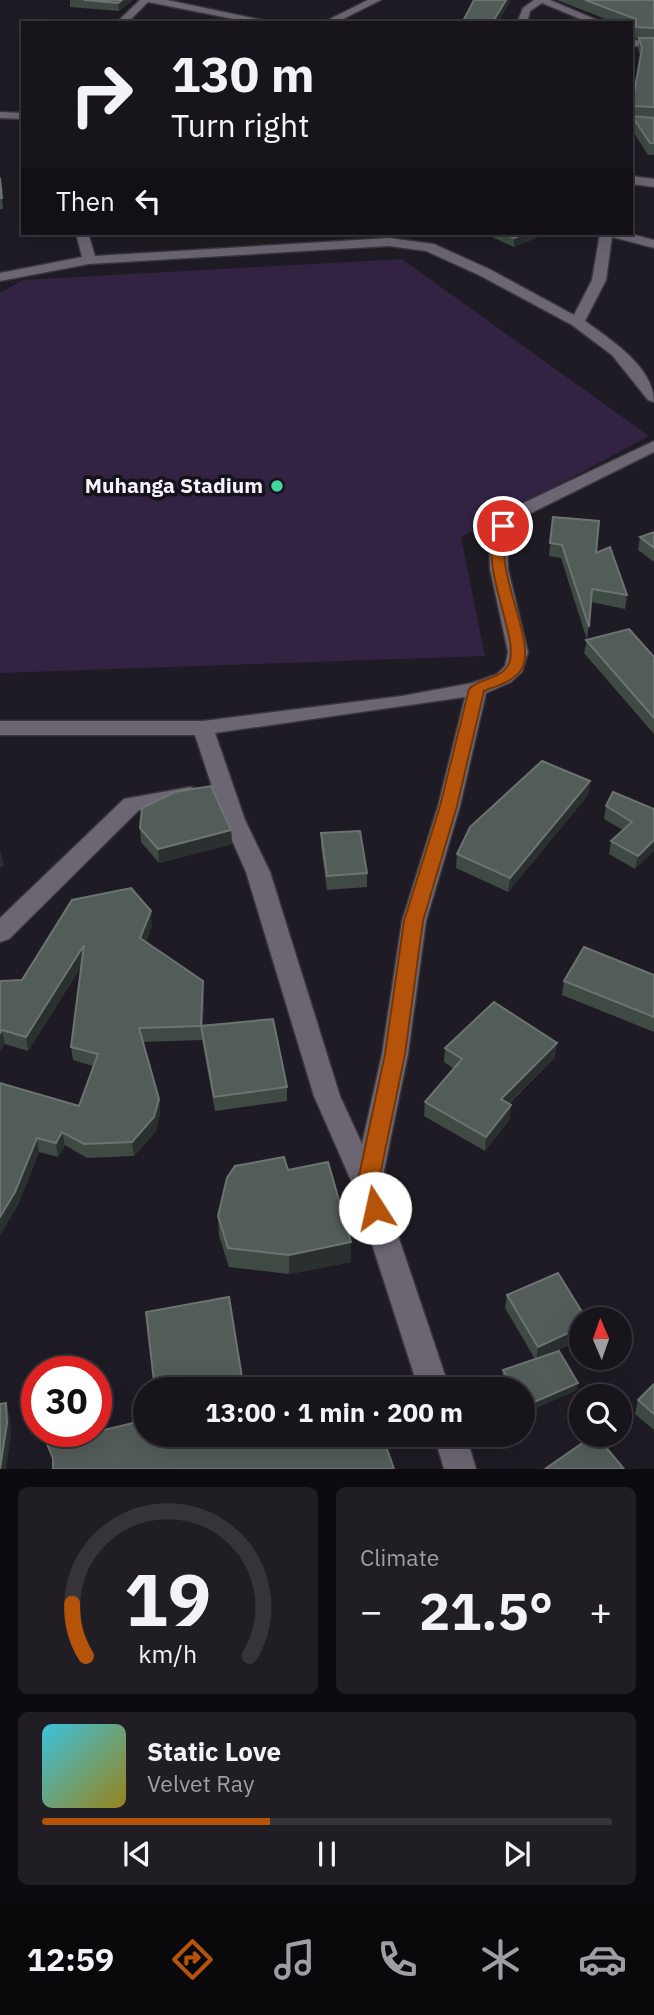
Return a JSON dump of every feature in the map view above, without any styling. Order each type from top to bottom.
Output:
[{"type":"street","points":[[123,21],[145,0]]},
{"type":"street","points":[[152,0],[261,21]]},
{"type":"street","points":[[331,21],[376,0]]},
{"type":"street","points":[[523,21],[526,10],[541,0],[593,21]]},
{"type":"street","points":[[633,43],[654,44]]},
{"type":"street","points":[[0,116],[21,116]]},
{"type":"street","points":[[633,180],[654,183]]},
{"type":"street","points":[[83,235],[89,260]]},
{"type":"street","points":[[577,322],[597,289],[604,262],[606,235]]},
{"type":"street","points":[[620,235],[654,244]]},
{"type":"street","points":[[0,277],[89,260],[363,243],[412,243],[429,247],[484,271],[577,322],[647,377],[654,397]]},
{"type":"street","points":[[0,728],[202,728],[402,702],[477,689],[504,678],[515,668],[518,652],[499,569],[498,535],[503,526],[521,510],[654,446]]},
{"type":"street","points":[[367,1185],[395,1054],[414,921],[449,806],[477,689]]},
{"type":"street","points":[[202,728],[234,820],[258,872],[327,1096],[367,1185],[431,1377]]},
{"type":"street","points":[[0,933],[132,804],[223,788]]},
{"type":"street","points":[[454,1447],[460,1469]]},
{"type":"shaded area","name":"Muhanga Stadium","points":[[402,259],[649,436],[461,537],[485,656],[0,673],[0,293],[23,280]]},
{"type":"building","points":[[84,0],[122,0],[118,3]]},
{"type":"building","points":[[474,0],[506,0],[493,21],[463,21]]},
{"type":"building","points":[[585,0],[654,0],[654,28],[636,27],[636,19]]},
{"type":"building","points":[[639,38],[654,38],[654,107],[633,106],[642,48]]},
{"type":"building","points":[[633,116],[654,118],[654,143],[650,143]]},
{"type":"building","points":[[553,517],[599,521],[596,553],[610,547],[627,595],[592,589],[589,627],[562,545],[550,543]]},
{"type":"building","points":[[654,532],[654,548],[640,537]]},
{"type":"building","points":[[629,629],[654,657],[654,718],[586,640]]},
{"type":"building","points":[[542,761],[590,781],[510,878],[457,854],[470,827]]},
{"type":"building","points":[[211,786],[231,830],[158,849],[140,828],[142,808],[175,792]]},
{"type":"building","points":[[613,792],[654,809],[654,840],[638,856],[611,841],[632,822],[606,806]]},
{"type":"building","points":[[360,831],[367,873],[327,876],[321,833]]},
{"type":"building","points":[[131,888],[151,911],[140,938],[203,981],[201,1026],[139,1028],[159,1099],[154,1117],[132,1142],[84,1144],[62,1132],[56,1143],[37,1138],[15,1192],[0,1217],[0,1083],[79,1106],[98,1054],[71,1047],[84,945],[26,1037],[2,1030],[0,1033],[0,982],[22,980],[72,900]]},
{"type":"building","points":[[584,947],[654,975],[654,1017],[564,981]]},
{"type":"building","points":[[494,1002],[557,1043],[501,1099],[511,1105],[486,1137],[425,1102],[462,1059],[445,1048]]},
{"type":"building","points":[[273,1019],[287,1087],[214,1097],[201,1026]]},
{"type":"building","points":[[284,1157],[288,1170],[328,1162],[351,1242],[289,1255],[228,1248],[218,1216],[227,1178],[235,1166]]},
{"type":"building","points":[[558,1273],[579,1307],[569,1307],[569,1333],[538,1347],[507,1295]]},
{"type":"building","points":[[229,1297],[242,1377],[154,1377],[146,1312]]},
{"type":"building","points":[[559,1351],[578,1383],[569,1384],[569,1387],[535,1402],[535,1377],[507,1377],[503,1370]]},
{"type":"building","points":[[654,1384],[654,1414],[638,1400]]},
{"type":"building","points":[[6,1403],[7,1423],[0,1469],[0,1404]]},
{"type":"building","points":[[133,1423],[133,1447],[386,1447],[394,1469],[53,1469],[53,1458],[48,1447],[112,1447],[112,1428]]},
{"type":"building","points":[[577,1447],[606,1447],[624,1469],[545,1469]]},
{"type":"place","name":"Muhanga Stadium","points":[[277,486]]},
{"type":"route","points":[[375,1208],[367,1185],[395,1054],[414,921],[424,880],[449,806],[477,689],[504,678],[515,668],[518,652],[499,569],[498,535],[503,526]]}]
